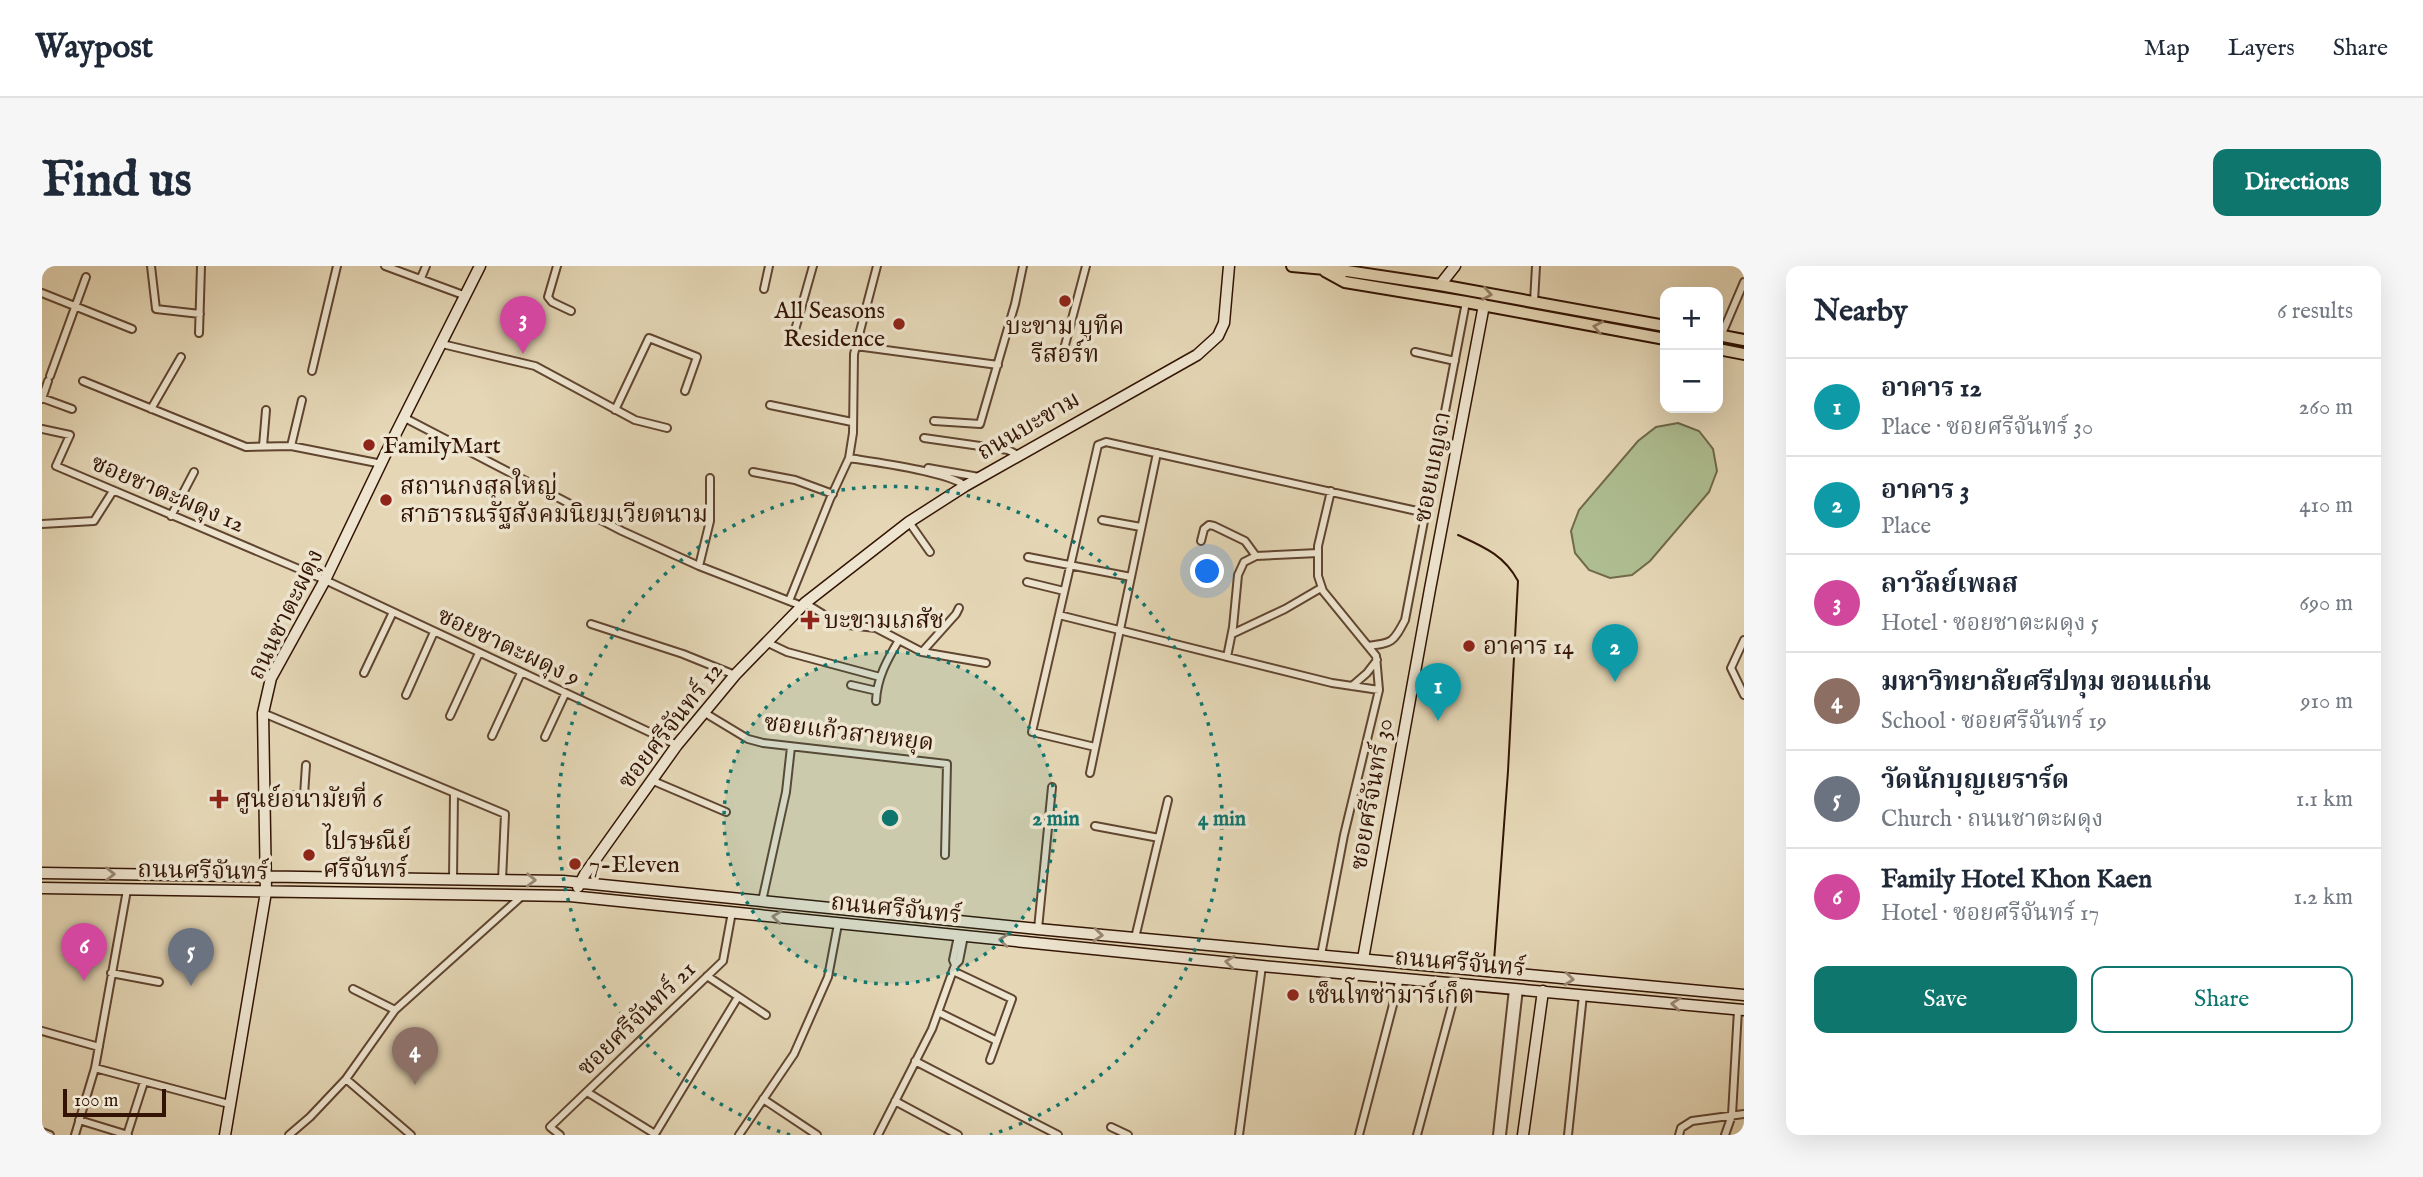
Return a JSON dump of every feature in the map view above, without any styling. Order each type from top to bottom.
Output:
[{"type":"main road","name":"ถนนชาตะผดุง","points":[[225,1135],[266,892],[264,713],[271,678],[325,580],[403,417],[480,266]]},
{"type":"main road","name":"ถนนบะขาม","points":[[803,604],[909,522],[979,477],[1167,373],[1209,346],[1224,323],[1229,266]]},
{"type":"main road","points":[[1292,266],[1322,270],[1347,268],[1660,325]]},
{"type":"main road","points":[[1440,285],[1455,266]]},
{"type":"main road","points":[[1322,270],[1345,282],[1660,338]]},
{"type":"main road","name":"ซอยเบญจา","points":[[1421,636],[1484,305]]},
{"type":"main road","points":[[1723,337],[1744,340]]},
{"type":"main road","points":[[1723,350],[1744,354]]},
{"type":"main road","name":"ซอยศรีจันทร์ 12","points":[[575,897],[580,883],[677,746],[735,675],[803,604]]},
{"type":"main road","name":"ซอยศรีจันทร์ 30","points":[[1363,959],[1421,636]]},
{"type":"main road","name":"ถนนศรีจันทร์","points":[[42,873],[580,883],[1744,995]]},
{"type":"main road","points":[[180,875],[180,890]]},
{"type":"main road","name":"ถนนศรีจันทร์","points":[[42,888],[575,897],[1741,1010]]},
{"type":"main road","points":[[1319,970],[1321,955]]},
{"type":"main road","points":[[1523,1135],[1543,991]]},
{"type":"street","points":[[151,266],[156,309],[200,314]]},
{"type":"street","points":[[199,333],[201,266]]},
{"type":"street","points":[[312,372],[337,266]]},
{"type":"street","points":[[385,266],[466,296]]},
{"type":"street","points":[[421,278],[426,266]]},
{"type":"street","points":[[557,266],[548,297],[552,302],[571,311]]},
{"type":"street","points":[[764,289],[769,266]]},
{"type":"street","points":[[796,330],[813,266]]},
{"type":"street","points":[[789,601],[849,457],[856,346],[877,266]]},
{"type":"street","points":[[934,421],[980,424],[1015,304],[1023,266]]},
{"type":"street","points":[[1064,349],[1086,266]]},
{"type":"street","points":[[1534,302],[1536,266]]},
{"type":"street","points":[[72,409],[42,399],[86,277]]},
{"type":"street","points":[[1723,327],[1744,282]]},
{"type":"street","points":[[42,293],[132,329]]},
{"type":"street","points":[[1367,646],[1395,640],[1405,620],[1465,302]]},
{"type":"street","points":[[615,410],[649,338],[697,357],[685,391]]},
{"type":"street","points":[[442,344],[535,366],[635,420],[667,428]]},
{"type":"street","points":[[856,346],[998,365]]},
{"type":"street","points":[[1415,352],[1455,361]]},
{"type":"street","points":[[151,410],[181,357]]},
{"type":"street","points":[[83,382],[246,447],[291,446],[382,464]]},
{"type":"street","points":[[291,446],[302,400]]},
{"type":"street","points":[[770,405],[852,422]]},
{"type":"street","points":[[263,446],[266,410]]},
{"type":"street","points":[[403,417],[622,531],[699,566],[803,604],[839,624],[876,628],[922,652],[986,663]]},
{"type":"street","name":"ซอยชาตะผดุง 12","points":[[42,429],[70,435],[56,467],[325,580]]},
{"type":"street","points":[[924,438],[1008,450],[1018,454]]},
{"type":"street","points":[[1095,747],[1032,732],[1098,445],[1106,442],[1426,513]]},
{"type":"street","points":[[1090,774],[1157,453]]},
{"type":"street","points":[[849,457],[945,477],[962,482],[965,486]]},
{"type":"street","points":[[928,468],[979,477]]},
{"type":"street","points":[[171,516],[194,472]]},
{"type":"street","points":[[753,472],[795,480],[833,494]]},
{"type":"street","points":[[699,566],[710,521],[710,478]]},
{"type":"street","points":[[42,524],[94,521],[113,491]]},
{"type":"street","points":[[1321,955],[1344,835],[1379,690],[1377,660],[1321,588],[1318,576],[1318,553],[1331,491]]},
{"type":"street","points":[[1102,520],[1141,527]]},
{"type":"street","points":[[909,522],[930,552]]},
{"type":"street","points":[[1201,541],[1204,529],[1209,525],[1214,526],[1245,541],[1256,556]]},
{"type":"street","points":[[1227,657],[1238,575],[1244,562],[1256,556],[1318,553]]},
{"type":"street","points":[[1028,557],[1130,577]]},
{"type":"street","name":"ซอยชาตะผดุง 9","points":[[325,580],[677,746]]},
{"type":"street","points":[[1027,582],[1064,591]]},
{"type":"street","points":[[1232,634],[1285,609],[1321,588]]},
{"type":"street","points":[[922,652],[957,614],[959,608]]},
{"type":"street","points":[[364,673],[393,612]]},
{"type":"street","points":[[1059,615],[1332,683],[1379,690]]},
{"type":"street","points":[[591,624],[683,654],[735,675]]},
{"type":"street","points":[[406,695],[434,632]]},
{"type":"street","points":[[876,701],[880,677],[899,640]]},
{"type":"street","points":[[1744,640],[1731,668],[1744,695]]},
{"type":"street","points":[[766,642],[787,652],[880,677]]},
{"type":"street","points":[[450,716],[479,653]]},
{"type":"street","points":[[1352,686],[1377,660]]},
{"type":"street","points":[[492,736],[521,673]]},
{"type":"street","points":[[851,685],[877,691]]},
{"type":"street","points":[[545,737],[565,694]]},
{"type":"street","points":[[264,713],[505,814],[502,880]]},
{"type":"street","name":"ซอยแก้วสายหยุด","points":[[705,713],[748,739],[791,747],[947,764],[944,855]]},
{"type":"street","points":[[762,901],[786,792],[791,747]]},
{"type":"street","points":[[264,797],[304,795],[306,765]]},
{"type":"street","points":[[651,780],[726,812]]},
{"type":"street","points":[[1038,929],[1052,787]]},
{"type":"street","points":[[453,879],[454,793]]},
{"type":"street","points":[[1135,938],[1168,800]]},
{"type":"street","points":[[1095,826],[1159,838]]},
{"type":"street","points":[[75,1135],[95,1068],[127,890]]},
{"type":"street","points":[[289,1135],[346,1079],[396,1010],[522,896]]},
{"type":"street","name":"ซอยศรีจันทร์ 21","points":[[560,1135],[550,1127],[723,961],[732,912]]},
{"type":"street","points":[[739,1135],[794,1054],[828,977],[838,924]]},
{"type":"street","points":[[878,1135],[938,1012],[959,961],[961,936]]},
{"type":"street","points":[[1238,1135],[1262,965]]},
{"type":"street","points":[[954,968],[1012,999],[990,1059]]},
{"type":"street","points":[[111,973],[159,982]]},
{"type":"street","points":[[707,976],[766,1015]]},
{"type":"street","points":[[1359,1135],[1399,978]]},
{"type":"street","points":[[1418,1135],[1458,983]]},
{"type":"street","points":[[353,989],[396,1010]]},
{"type":"street","points":[[1500,1135],[1516,989]]},
{"type":"street","points":[[1568,1135],[1583,995]]},
{"type":"street","points":[[587,1092],[655,1133],[738,997]]},
{"type":"street","points":[[1725,1135],[1732,1115],[1741,1010]]},
{"type":"street","points":[[938,1012],[997,1041]]},
{"type":"street","points":[[42,1031],[99,1047]]},
{"type":"street","points":[[915,1061],[1058,1135]]},
{"type":"street","points":[[95,1068],[229,1104]]},
{"type":"street","points":[[346,1079],[411,1135]]},
{"type":"street","points":[[79,1120],[127,1135],[144,1082]]},
{"type":"street","points":[[764,1099],[817,1135]]},
{"type":"street","points":[[895,1101],[958,1135]]},
{"type":"street","points":[[1678,1135],[1681,1128],[1692,1121],[1744,1114]]},
{"type":"street","points":[[1111,1127],[1123,1134]]},
{"type":"street","points":[[42,1132],[50,1135]]},
{"type":"green space","points":[[1678,423],[1699,431],[1713,449],[1717,471],[1709,492],[1650,561],[1632,575],[1610,578],[1589,570],[1575,553],[1571,531],[1579,510],[1638,441],[1656,427]]},
{"type":"tram line","points":[[1458,535],[1500,558],[1518,581],[1494,961]]},
{"type":"place","name":"บะขาม บูทีค รีสอร์ท","points":[[1065,301]]},
{"type":"place","name":"All Seasons Residence","points":[[899,324]]},
{"type":"place","name":"ลาวัลย์เพลส","points":[[523,354]]},
{"type":"place","name":"FamilyMart","points":[[369,445]]},
{"type":"place","name":"สถานกงสุลใหญ่ สาธารณรัฐสังคมนิยมเวียดนาม","points":[[386,500]]},
{"type":"place","name":"บะขามเภสัช","points":[[810,620]]},
{"type":"place","name":"อาคาร 14","points":[[1469,646]]},
{"type":"place","name":"อาคาร 3","points":[[1615,682]]},
{"type":"place","name":"อาคาร 12","points":[[1438,721]]},
{"type":"place","name":"ศูนย์อนามัยที่ 6","points":[[219,799]]},
{"type":"place","name":"ไปรษณีย์ ศรีจันทร์","points":[[309,855]]},
{"type":"place","name":"7-Eleven","points":[[575,864]]},
{"type":"place","name":"Family Hotel Khon Kaen","points":[[84,981]]},
{"type":"place","name":"วัดนักบุญเยราร์ด","points":[[191,986]]},
{"type":"place","name":"เซ็นโทซ่ามาร์เก็ต","points":[[1293,995]]},
{"type":"place","name":"มหาวิทยาลัยศรีปทุม ขอนแก่น","points":[[415,1085]]}]
